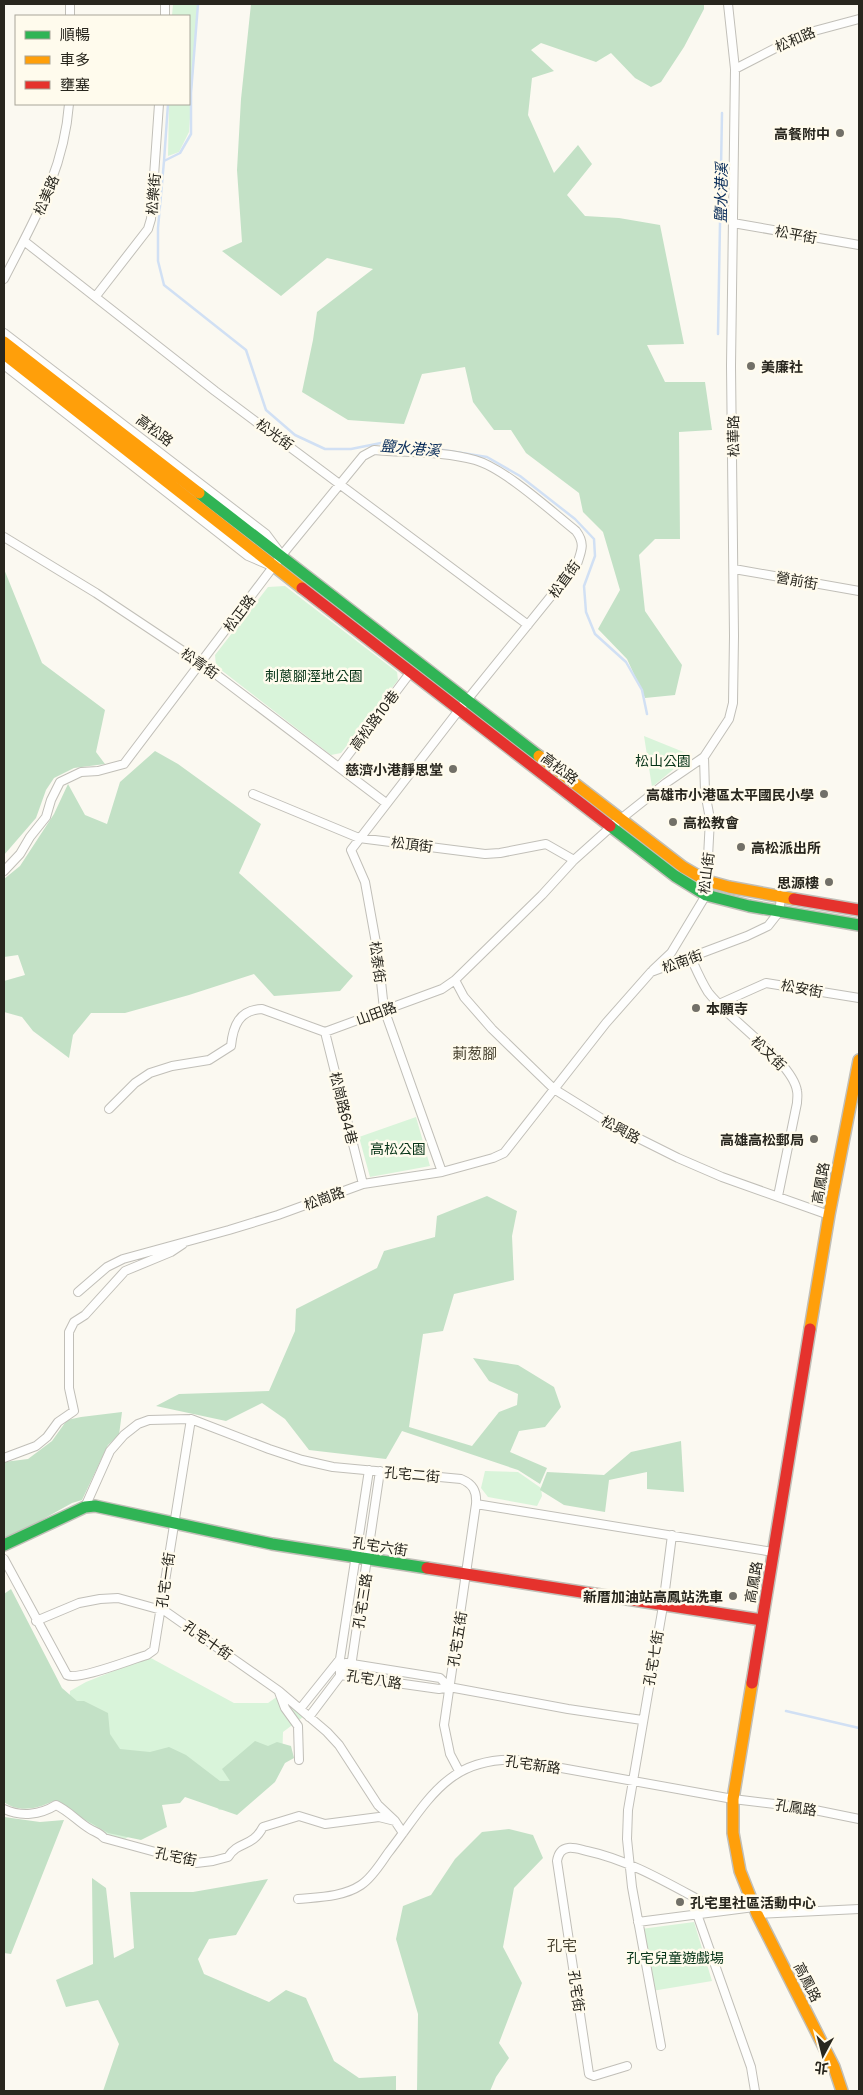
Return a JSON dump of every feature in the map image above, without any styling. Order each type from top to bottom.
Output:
[{"type":"street","name":"松華路","points":[[616,822],[704,757],[729,719],[733,703],[734,569],[731,366],[735,69],[728,4]]},
{"type":"street","name":"松和路","points":[[735,69],[803,34],[859,19]]},
{"type":"street","name":"松美路","points":[[4,279],[46,198],[60,160],[66,133],[69,105]]},
{"type":"street","name":"松樂街","points":[[96,296],[121,266],[150,224],[159,105]]},
{"type":"street","name":"松平街","points":[[733,223],[859,245]]},
{"type":"street","name":"松光街","points":[[24,241],[215,390],[528,625]]},
{"type":"street","name":"高松路","points":[[4,333],[266,534],[282,555]]},
{"type":"street","name":"高松路","points":[[4,342],[259,537],[467,700],[616,822],[675,876],[706,895],[779,912],[859,925]]},
{"type":"street","name":"高松路","points":[[4,354],[410,673],[616,822],[683,867],[707,881],[781,898],[859,910]]},
{"type":"street","name":"高松路","points":[[4,365],[248,556],[274,567]]},
{"type":"street","name":"松直街","points":[[340,482],[363,456],[374,450],[452,455],[477,461],[512,481],[576,531],[583,541],[582,552],[577,564],[386,802],[360,838]]},
{"type":"street","name":"松正路","points":[[4,871],[20,854],[30,837],[46,817],[51,800],[60,782],[81,772],[98,772],[124,764],[282,555],[340,482]]},
{"type":"street","name":"松青街","points":[[4,537],[96,593],[201,663],[386,802]]},
{"type":"street","name":"營前街","points":[[734,569],[859,591]]},
{"type":"street","name":"高松路10巷","points":[[338,767],[410,673]]},
{"type":"street","name":"松山街","points":[[651,972],[671,953],[706,895],[710,819],[705,792],[704,757]]},
{"type":"street","name":"松頂街","points":[[253,794],[360,838],[484,854],[500,853],[546,844],[574,860]]},
{"type":"street","name":"山田路","points":[[325,1032],[384,1009],[428,995],[455,980],[542,895],[574,860],[616,822]]},
{"type":"street","name":"松泰街","points":[[360,838],[350,850],[365,882],[378,954],[384,1009],[442,1172]]},
{"type":"street","points":[[779,912],[781,898]]},
{"type":"street","name":"松南街","points":[[554,1089],[606,1022],[651,972],[691,958],[768,926],[779,912]]},
{"type":"street","name":"松文街","points":[[691,958],[704,985],[719,1004],[779,1060],[788,1072],[798,1092],[778,1196]]},
{"type":"street","name":"松興路","points":[[455,980],[464,997],[492,1029],[554,1089],[612,1125],[673,1155],[722,1176],[829,1215]]},
{"type":"street","name":"松安街","points":[[719,1004],[766,983],[859,998]]},
{"type":"street","points":[[109,1109],[135,1083],[150,1073],[172,1066],[209,1060],[231,1046],[236,1022],[243,1014],[252,1009],[262,1009],[325,1032]]},
{"type":"street","name":"松崗路64巷","points":[[325,1032],[363,1184]]},
{"type":"street","name":"高鳳路","points":[[842,2091],[834,2067],[756,1910],[740,1871],[734,1850],[732,1833],[733,1799],[762,1620],[829,1215],[859,1060]]},
{"type":"street","name":"松崗路","points":[[78,1292],[89,1280],[107,1267],[124,1259],[270,1218],[363,1184],[442,1172],[493,1158],[504,1153],[554,1089]]},
{"type":"street","points":[[4,1458],[36,1446],[47,1437],[58,1422],[74,1411],[69,1388],[69,1332],[74,1322],[85,1315],[125,1271],[171,1252],[186,1242]]},
{"type":"street","name":"孔宅二街","points":[[85,1507],[110,1451],[124,1434],[138,1424],[149,1420],[191,1419],[302,1460],[333,1467],[461,1479],[470,1482],[474,1488],[476,1504]]},
{"type":"street","name":"孔宅一街","points":[[36,1621],[66,1675],[70,1677],[84,1675],[147,1655],[154,1650],[191,1419]]},
{"type":"street","name":"孔宅三路","points":[[300,1709],[340,1659],[369,1470]]},
{"type":"street","name":"孔宅三路","points":[[309,1717],[352,1660],[380,1471]]},
{"type":"street","points":[[476,1504],[774,1552]]},
{"type":"street","name":"孔宅五街","points":[[459,1771],[450,1754],[444,1726],[467,1575],[466,1562],[476,1504]]},
{"type":"street","name":"孔宅六街","points":[[85,1507],[95,1506],[272,1544],[762,1620]]},
{"type":"street","points":[[4,1545],[85,1507]]},
{"type":"street","name":"孔宅七街","points":[[633,1780],[663,1606],[672,1535]]},
{"type":"street","points":[[4,1559],[36,1621]]},
{"type":"street","name":"孔宅十街","points":[[36,1621],[79,1603],[100,1599],[118,1598],[160,1610],[200,1634],[279,1691],[327,1732],[339,1746],[378,1804],[396,1821]]},
{"type":"street","name":"孔宅八路","points":[[340,1659],[348,1665],[440,1678],[449,1687]]},
{"type":"street","name":"孔宅八路","points":[[340,1659],[340,1676],[439,1689],[449,1687],[568,1709],[642,1720]]},
{"type":"street","points":[[279,1691],[285,1708],[298,1726],[299,1760]]},
{"type":"street","name":"孔宅新路","points":[[298,1899],[339,1894],[362,1884],[441,1785],[459,1771],[478,1763],[496,1759],[517,1760],[733,1799]]},
{"type":"street","points":[[633,1780],[627,1839],[629,1864],[661,2046]]},
{"type":"street","name":"孔鳳路","points":[[733,1799],[800,1807],[859,1819]]},
{"type":"street","name":"孔宅街","points":[[4,1809],[19,1814],[44,1813],[56,1805],[68,1811],[88,1828],[104,1838],[196,1863],[228,1857],[233,1849],[258,1838],[263,1827],[299,1816],[326,1824],[379,1817],[396,1821]]},
{"type":"street","points":[[396,1821],[403,1833]]},
{"type":"street","name":"孔宅街","points":[[626,2066],[594,2076],[589,2074],[557,1861],[558,1856],[562,1850],[568,1848],[604,1855],[629,1864],[720,1911]]},
{"type":"street","points":[[638,1922],[720,1911],[859,1909]]},
{"type":"street","points":[[697,1914],[751,2068],[755,2091]]},
{"type":"green space","points":[[173,4],[198,4],[189,132],[179,152],[168,156],[169,105],[190,105],[190,15],[172,15]]},
{"type":"green space","points":[[251,4],[704,4],[704,9],[684,47],[661,82],[651,87],[635,78],[611,53],[596,62],[541,43],[531,50],[554,71],[532,78],[528,115],[554,173],[578,145],[592,164],[567,195],[585,216],[619,218],[660,225],[684,344],[647,345],[665,382],[705,382],[712,430],[679,432],[680,539],[655,539],[639,555],[645,611],[682,665],[675,695],[645,698],[627,659],[598,629],[620,590],[603,532],[583,512],[579,493],[526,453],[511,430],[494,430],[473,402],[465,367],[422,374],[404,424],[348,420],[302,392],[317,312],[373,269],[327,258],[281,296],[222,251],[242,242],[237,170],[241,99]]},
{"type":"green space","points":[[4,569],[42,663],[105,710],[96,752],[105,764],[74,768],[54,778],[46,790],[36,818],[4,855]]},
{"type":"green space","name":"刺蔥腳溼地公園","points":[[285,586],[397,672],[398,680],[341,753],[331,755],[216,666],[215,655],[268,587]]},
{"type":"green space","name":"松山公園","points":[[644,736],[691,755],[652,787]]},
{"type":"green space","points":[[155,751],[178,764],[261,824],[239,873],[353,976],[340,991],[274,996],[254,974],[125,1013],[91,1013],[73,1035],[69,1058],[33,1031],[22,1017],[4,1012],[4,981],[25,975],[18,955],[4,957],[4,879],[20,866],[54,814],[68,784],[85,815],[107,824],[120,782]]},
{"type":"green space","name":"高松公園","points":[[416,1117],[430,1166],[370,1177],[359,1137]]},
{"type":"green space","points":[[487,1196],[517,1211],[512,1236],[514,1280],[454,1294],[443,1331],[423,1334],[409,1427],[472,1446],[499,1412],[517,1405],[518,1394],[489,1381],[473,1358],[518,1365],[554,1387],[561,1407],[545,1427],[519,1431],[510,1452],[547,1468],[540,1484],[518,1470],[402,1431],[386,1459],[309,1450],[285,1419],[262,1403],[226,1421],[156,1406],[179,1394],[269,1391],[295,1331],[296,1309],[377,1268],[384,1251],[435,1237],[437,1216]]},
{"type":"green space","points":[[122,1412],[119,1435],[108,1445],[82,1500],[72,1503],[4,1541],[4,1462],[28,1459],[52,1441],[67,1420]]},
{"type":"green space","points":[[681,1441],[684,1492],[647,1489],[647,1472],[609,1480],[605,1512],[564,1505],[540,1490],[547,1472],[604,1475],[631,1452]]},
{"type":"green space","points":[[485,1471],[518,1472],[541,1488],[542,1496],[537,1506],[488,1497],[481,1488]]},
{"type":"green space","points":[[11,1589],[62,1688],[77,1701],[84,1701],[108,1713],[110,1734],[120,1749],[150,1752],[169,1747],[186,1755],[220,1781],[230,1781],[222,1769],[255,1741],[268,1746],[277,1742],[291,1746],[294,1758],[285,1763],[275,1782],[237,1815],[185,1797],[180,1803],[162,1805],[167,1827],[141,1840],[108,1833],[53,1801],[28,1809],[15,1808],[4,1802],[4,1594]]},
{"type":"green space","points":[[149,1657],[234,1703],[268,1703],[278,1696],[303,1717],[283,1732],[282,1763],[233,1809],[219,1810],[206,1791],[177,1789],[147,1815],[139,1830],[122,1841],[98,1835],[62,1809],[70,1691],[86,1682]]},
{"type":"green space","points":[[4,1817],[40,1822],[64,1820],[11,1954],[4,1953]]},
{"type":"green space","points":[[509,1829],[533,1835],[543,1858],[514,1888],[503,1947],[522,1983],[499,2043],[509,2058],[496,2077],[490,2091],[417,2091],[418,2014],[396,1939],[403,1906],[431,1895],[455,1859],[482,1832]]},
{"type":"green space","points":[[92,1878],[106,1888],[114,1958],[134,1948],[130,1892],[193,1892],[268,1879],[236,1935],[209,1939],[198,1959],[204,1974],[269,2002],[286,1990],[306,1998],[334,2061],[359,2078],[396,2076],[396,2091],[103,2091],[119,2044],[98,2000],[66,2007],[56,1980],[93,1964]]},
{"type":"green space","name":"孔宅兒童遊戲場","points":[[694,1922],[712,1981],[652,1991],[641,1929]]},
{"type":"waterway","name":"鹽水港溪","points":[[198,4],[191,93],[191,134],[180,153],[164,161],[158,228],[158,261],[164,285],[246,350],[266,410],[295,435],[325,449],[351,449],[381,443],[487,457],[520,476],[575,519],[594,539],[595,556],[584,586],[586,612],[595,634],[626,662],[642,690],[647,714]]},
{"type":"waterway","points":[[164,161],[168,105]]},
{"type":"waterway","name":"鹽水港溪","points":[[718,334],[722,113]]},
{"type":"waterway","points":[[786,1711],[859,1728]]},
{"type":"traffic: fast","points":[[199,493],[539,756]]},
{"type":"traffic: fast","points":[[610,826],[675,876],[706,895],[749,906],[859,925]]},
{"type":"traffic: fast","points":[[4,1545],[85,1507],[95,1506],[272,1544],[427,1568]]},
{"type":"traffic: slow","points":[[4,342],[199,493]]},
{"type":"traffic: slow","points":[[4,354],[302,588]]},
{"type":"traffic: slow","points":[[539,756],[683,867],[707,881],[794,899]]},
{"type":"traffic: slow","points":[[810,1329],[829,1215],[859,1060]]},
{"type":"traffic: slow","points":[[752,1683],[733,1799],[733,1833],[740,1871],[757,1914],[834,2067],[842,2091]]},
{"type":"traffic: jam","points":[[302,588],[610,826]]},
{"type":"traffic: jam","points":[[794,899],[859,910]]},
{"type":"traffic: jam","points":[[752,1683],[810,1329]]},
{"type":"traffic: jam","points":[[427,1568],[762,1620]]},
{"type":"place","name":"高餐附中","points":[[840,133]]},
{"type":"place","name":"美廉社","points":[[751,366]]},
{"type":"place","name":"慈濟小港靜思堂","points":[[453,769]]},
{"type":"place","name":"高雄市小港區太平國民小學","points":[[824,794]]},
{"type":"place","name":"高松教會","points":[[673,822]]},
{"type":"place","name":"高松派出所","points":[[741,847]]},
{"type":"place","name":"思源樓","points":[[829,882]]},
{"type":"place","name":"本願寺","points":[[696,1008]]},
{"type":"place","name":"高雄高松郵局","points":[[814,1139]]},
{"type":"place","name":"新厝加油站高鳳站洗車","points":[[733,1596]]},
{"type":"place","name":"孔宅里社區活動中心","points":[[680,1902]]},
{"type":"district","name":"莿葱腳","points":[[475,1053]]},
{"type":"district","name":"孔宅","points":[[562,1945]]}]
